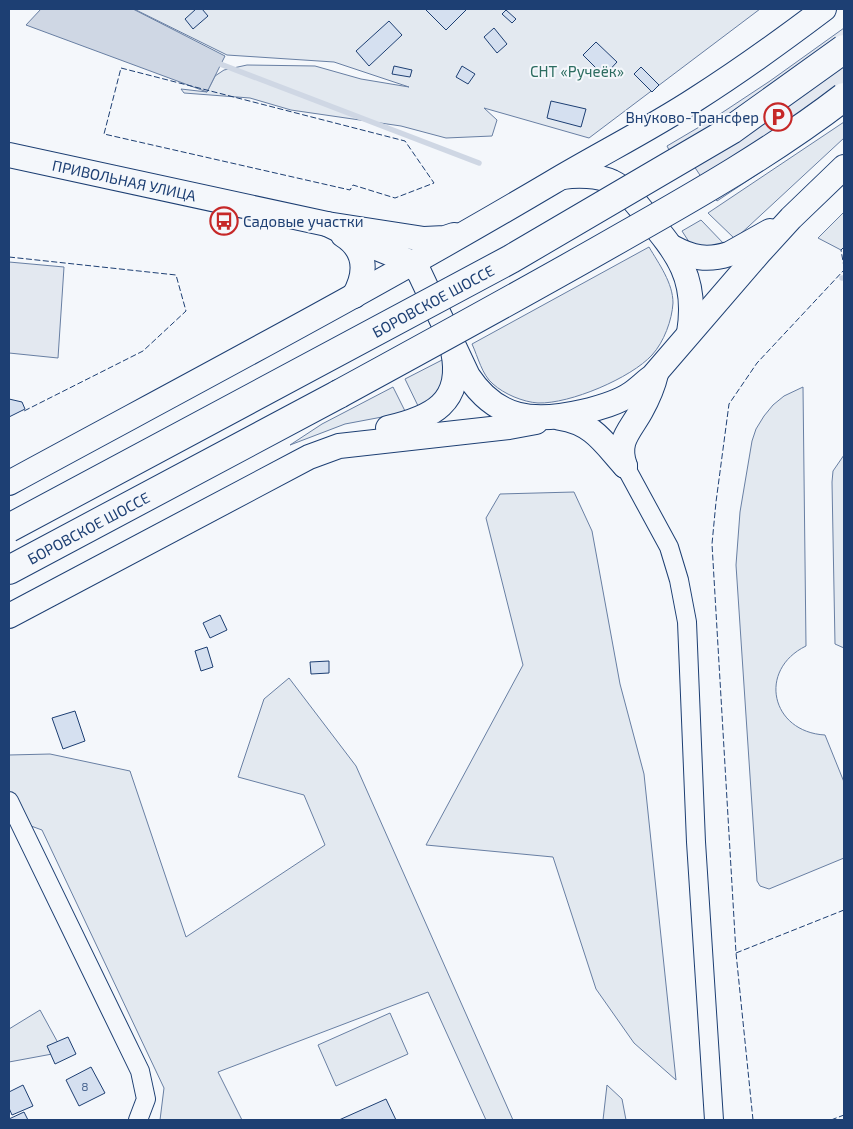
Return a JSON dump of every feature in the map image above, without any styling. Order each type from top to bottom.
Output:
[{"type":"main road","points":[[9,483],[354,296],[484,223],[696,99],[824,9]]},
{"type":"main road","name":"БОРОВСКОЕ ШОССЕ","points":[[9,528],[520,254],[731,130],[844,49]]},
{"type":"main road","name":"БОРОВСКОЕ ШОССЕ","points":[[9,570],[518,297],[721,180],[794,133],[844,97]]},
{"type":"main road","name":"ПРИВОЛЬНАЯ УЛИЦА","points":[[9,154],[327,224]]},
{"type":"main road","points":[[329,448],[509,427],[588,411],[610,404],[633,393],[657,371],[789,220],[844,166]]},
{"type":"main road","points":[[561,178],[603,179],[618,185],[632,198],[672,247],[686,273],[691,293],[692,309],[689,333]]},
{"type":"main road","points":[[672,247],[696,258],[722,256],[729,254],[789,220]]},
{"type":"main road","points":[[327,224],[414,238],[435,239],[458,234],[484,223]]},
{"type":"main road","points":[[327,224],[374,247],[413,263],[472,382],[480,393],[493,404],[522,417],[576,421],[592,430],[625,466]]},
{"type":"main road","points":[[327,224],[352,240],[361,251],[361,280],[354,296]]},
{"type":"main road","points":[[435,306],[432,266],[441,247]]},
{"type":"main road","points":[[9,616],[309,457],[356,435],[420,420],[443,404],[454,382],[455,364],[451,340]]},
{"type":"main road","points":[[625,466],[622,450],[624,438],[644,406],[657,371]]},
{"type":"street","points":[[625,466],[669,547],[679,580],[687,622],[696,842],[714,1120]]},
{"type":"street","points":[[9,801],[140,1071],[146,1099],[138,1120]]},
{"type":"green space","name":"СНТ «Ручеёк»","points":[[134,9],[760,9],[589,138],[484,108],[497,120],[492,136],[446,138],[401,126],[291,110],[250,98],[184,93],[181,89],[207,92],[215,76],[224,70],[247,65],[315,66],[361,79],[409,87],[334,62],[227,55]]},
{"type":"green space","points":[[844,122],[844,138],[735,239],[708,213]]},
{"type":"green space","points":[[844,212],[844,247],[841,250],[818,238]]},
{"type":"green space","points":[[701,220],[726,246],[720,248],[691,245],[682,231]]},
{"type":"green space","points":[[649,247],[671,288],[673,303],[664,337],[652,355],[642,364],[615,381],[599,388],[551,402],[538,403],[520,399],[497,388],[489,380],[483,371],[472,344]]},
{"type":"green space","points":[[442,360],[445,369],[446,387],[420,410],[405,379]]},
{"type":"green space","points":[[393,387],[405,411],[345,424],[290,445],[322,424]]},
{"type":"green space","points":[[803,387],[806,646],[791,657],[781,670],[776,684],[777,698],[782,712],[792,723],[807,731],[825,735],[844,782],[844,858],[769,889],[760,886],[757,881],[736,565],[740,512],[752,441],[756,429],[773,405],[784,396]]},
{"type":"green space","points":[[844,455],[844,648],[835,644],[832,482],[833,471]]},
{"type":"green space","points":[[574,492],[592,531],[620,684],[644,774],[676,1080],[634,1043],[596,989],[553,857],[426,845],[523,665],[486,518],[500,494]]},
{"type":"green space","points":[[289,678],[356,766],[513,1120],[486,1120],[428,992],[218,1072],[242,1120],[160,1120],[164,1088],[42,830],[9,818],[9,755],[50,754],[130,771],[186,937],[325,845],[304,795],[238,777],[264,699]]},
{"type":"green space","points":[[40,1010],[63,1052],[9,1062],[9,1029]]},
{"type":"green space","points":[[390,1013],[408,1054],[336,1086],[318,1045]]},
{"type":"green space","points":[[607,1085],[622,1099],[626,1120],[603,1120]]},
{"type":"shaded area","points":[[41,9],[133,9],[225,56],[207,92],[26,25]]},
{"type":"shaded area","name":"Внуково-Трансфер","points":[[844,28],[844,114],[717,201],[692,163],[679,170],[667,146],[770,81]]},
{"type":"shaded area","points":[[9,262],[64,267],[58,358],[9,353]]},
{"type":"building","points":[[196,9],[202,9],[208,16],[193,29],[185,19]]},
{"type":"building","points":[[425,9],[467,9],[446,30]]},
{"type":"building","points":[[506,10],[516,19],[512,23],[502,14]]},
{"type":"building","points":[[389,21],[402,35],[369,66],[356,51]]},
{"type":"building","points":[[494,28],[507,44],[497,53],[484,37]]},
{"type":"building","points":[[596,42],[617,62],[604,76],[583,55]]},
{"type":"building","points":[[394,66],[412,70],[410,77],[392,74]]},
{"type":"building","points":[[462,66],[475,74],[468,84],[456,77]]},
{"type":"building","points":[[641,67],[659,85],[652,92],[634,74]]},
{"type":"building","points":[[551,101],[586,109],[581,127],[547,118]]},
{"type":"building","points":[[9,399],[22,402],[25,409],[9,417]]},
{"type":"building","points":[[220,615],[227,630],[210,638],[203,623]]},
{"type":"building","points":[[207,647],[213,667],[201,671],[195,651]]},
{"type":"building","points":[[329,661],[329,673],[311,674],[310,662]]},
{"type":"building","points":[[75,711],[85,741],[63,749],[52,718]]},
{"type":"building","points":[[68,1037],[76,1054],[55,1064],[47,1046]]},
{"type":"building","points":[[91,1067],[105,1093],[79,1106],[66,1080]]},
{"type":"building","points":[[23,1085],[33,1106],[12,1115],[9,1108],[9,1092]]},
{"type":"building","points":[[386,1099],[396,1120],[339,1120]]},
{"type":"building","points":[[24,1112],[28,1120],[9,1120],[9,1119]]},
{"type":"waterway","points":[[215,62],[479,163]]},
{"type":"fence","points":[[121,68],[405,141],[434,183],[395,198],[353,185],[350,190],[104,134],[121,68]]},
{"type":"fence","points":[[844,247],[841,250],[844,267]]},
{"type":"fence","points":[[9,257],[176,275],[186,311],[143,351],[22,412]]},
{"type":"fence","points":[[753,1120],[736,953],[712,544],[716,502],[729,404],[757,363],[844,270]]},
{"type":"fence","points":[[736,953],[844,910]]},
{"type":"fence","points":[[831,1120],[844,1115]]},
{"type":"place","name":"Внуково-Трансфер","points":[[778,117]]},
{"type":"place","name":"Садовые участки","points":[[224,221]]}]
